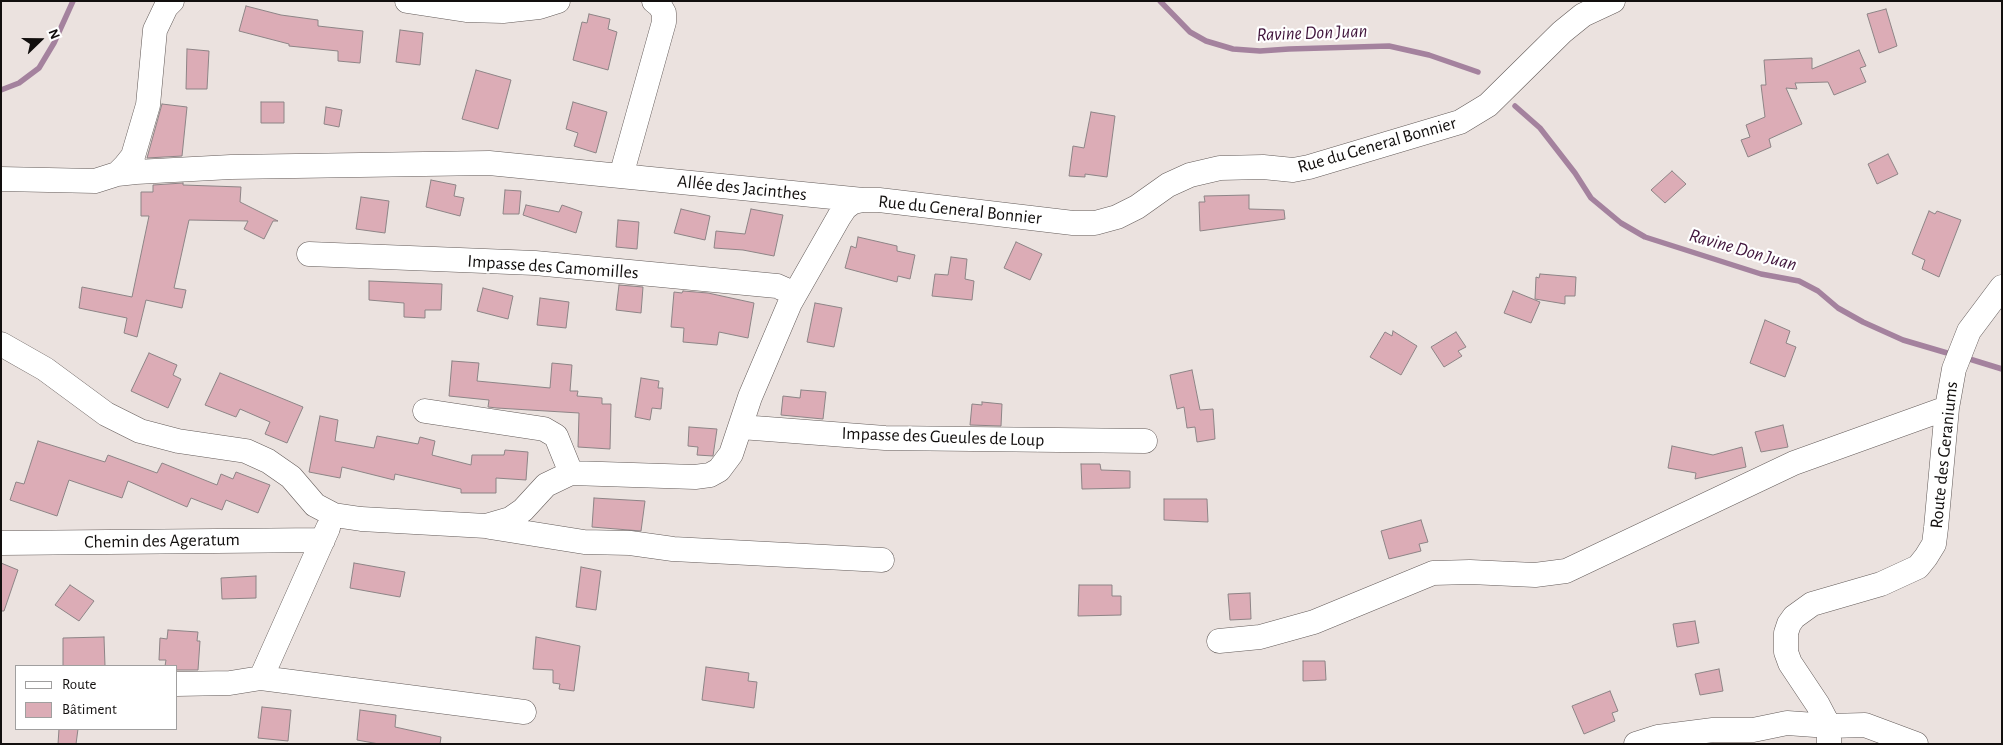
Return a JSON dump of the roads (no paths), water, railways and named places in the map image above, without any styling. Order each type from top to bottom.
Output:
[{"type":"street","points":[[1,179],[96,181],[117,174],[133,156],[148,105],[155,30],[166,7],[172,1]]},
{"type":"street","points":[[407,1],[466,10],[503,12],[539,7],[558,1]]},
{"type":"street","points":[[621,176],[664,22],[664,13],[654,1]]},
{"type":"street","name":"Rue du General Bonnier","points":[[1,344],[45,369],[106,414],[140,431],[178,440],[246,451],[268,461],[292,477],[315,505],[334,515],[361,519],[486,526],[510,519],[523,510],[546,484],[572,473],[694,477],[710,475],[719,470],[731,454],[750,397],[795,294],[846,208],[853,202],[879,200],[1073,223],[1095,223],[1124,213],[1157,194],[1168,185],[1190,175],[1220,168],[1263,167],[1293,170],[1309,167],[1460,122],[1488,105],[1540,52],[1569,26],[1583,15],[1613,1]]},
{"type":"street","name":"Allée des Jacinthes","points":[[117,174],[231,167],[488,163],[863,200]]},
{"type":"street","name":"Impasse des Camomilles","points":[[309,254],[535,263],[777,286],[795,294]]},
{"type":"street","name":"Route des Geraniums","points":[[1829,735],[1818,705],[1790,663],[1786,652],[1786,633],[1789,624],[1794,617],[1812,604],[1881,584],[1903,575],[1918,567],[1926,557],[1934,544],[1947,408],[1954,369],[1969,331],[2002,287]]},
{"type":"street","points":[[1219,641],[1260,637],[1314,622],[1433,573],[1470,572],[1540,575],[1566,571],[1794,463],[1947,408]]},
{"type":"street","points":[[425,411],[544,428],[556,436],[572,473]]},
{"type":"street","name":"Impasse des Gueules de Loup","points":[[741,427],[885,438],[1145,442]]},
{"type":"street","points":[[260,678],[334,515]]},
{"type":"street","points":[[486,526],[584,542],[630,544],[674,549],[882,560]]},
{"type":"street","name":"Chemin des Ageratum","points":[[1,543],[323,540]]},
{"type":"street","points":[[178,684],[230,683],[260,678],[524,712]]},
{"type":"street","points":[[1636,744],[1658,737],[1713,730],[1754,730],[1787,723],[1829,735],[1865,725],[1916,744]]},
{"type":"waterway","name":"Ravine Don Juan","points":[[1,90],[19,83],[39,68],[54,43],[73,1]]},
{"type":"waterway","name":"Ravine Don Juan","points":[[1160,1],[1190,32],[1206,41],[1233,49],[1260,51],[1389,46],[1429,55],[1478,72]]},
{"type":"waterway","name":"Ravine Don Juan","points":[[1515,106],[1540,128],[1575,173],[1591,198],[1621,223],[1645,237],[1761,274],[1799,281],[1818,291],[1838,308],[1863,322],[1903,340],[1954,355]]},
{"type":"waterway","name":"Ravine Don Juan","points":[[1963,357],[2002,369]]}]
